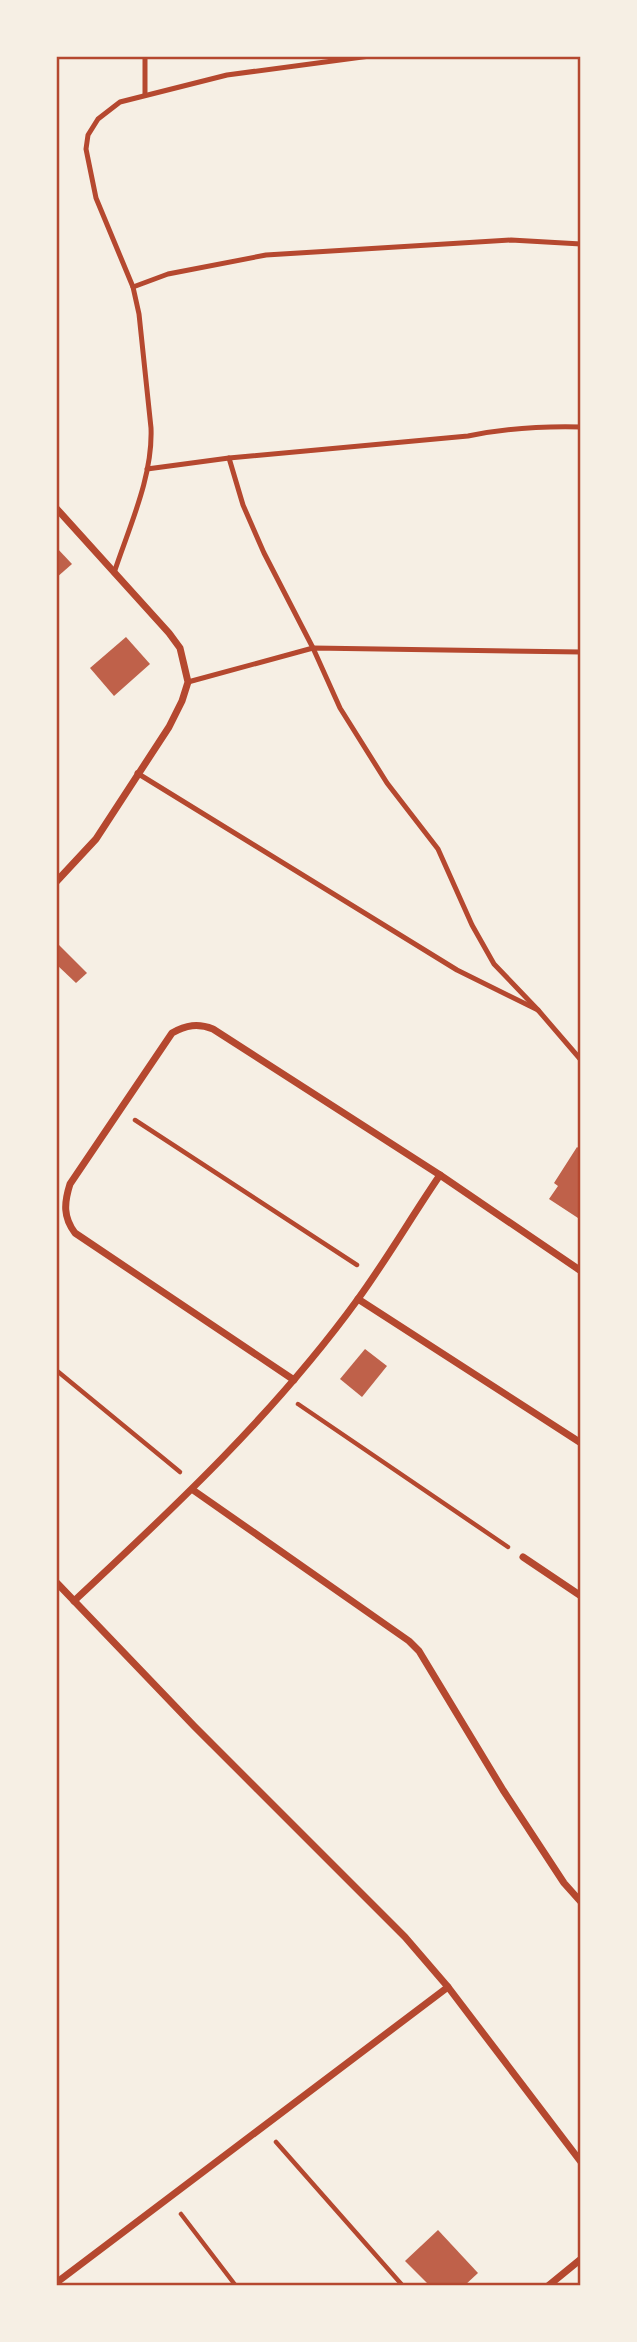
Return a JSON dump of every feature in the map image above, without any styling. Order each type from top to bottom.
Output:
[{"type":"street","points":[[56,508],[169,633],[180,648],[188,682],[169,727],[96,839],[56,882]]},
{"type":"street","points":[[294,1380],[75,1233],[69,1224],[65,1208],[70,1184],[172,1034],[188,1026],[201,1025],[213,1029],[440,1175],[581,1271]]},
{"type":"street","points":[[74,1601],[195,1488],[294,1380],[358,1299],[440,1175]]},
{"type":"street","points":[[358,1299],[581,1443]]},
{"type":"street","points":[[195,1488],[414,1646],[503,1790],[564,1883],[581,1902]]},
{"type":"street","points":[[523,1557],[581,1596]]},
{"type":"street","points":[[56,1582],[194,1726],[405,1937],[448,1987],[581,2162]]},
{"type":"street","points":[[56,2283],[448,1987]]},
{"type":"street","points":[[548,2286],[581,2259]]},
{"type":"lane","points":[[145,56],[145,95]]},
{"type":"lane","points":[[114,573],[152,445],[139,314],[133,287],[96,198],[86,149],[91,128],[107,110],[120,102],[145,95],[227,75],[370,56]]},
{"type":"lane","points":[[133,287],[168,274],[267,255],[511,240],[581,244]]},
{"type":"lane","points":[[147,469],[229,458],[468,436],[538,425],[581,427]]},
{"type":"lane","points":[[229,458],[243,505],[264,553],[313,648],[340,708],[387,783],[438,849],[472,925],[494,964],[581,1060]]},
{"type":"lane","points":[[188,682],[313,648],[581,652]]},
{"type":"lane","points":[[137,773],[457,970],[538,1010]]},
{"type":"path","points":[[120,1110],[373,1276]]},
{"type":"path","points":[[56,1370],[195,1488]]},
{"type":"path","points":[[282,1392],[523,1557]]},
{"type":"path","points":[[264,2128],[403,2286]]},
{"type":"path","points":[[169,2198],[236,2286]]},
{"type":"building","points":[[56,547],[72,564],[56,578]]},
{"type":"building","points":[[126,637],[150,664],[114,696],[90,668]]},
{"type":"building","points":[[56,942],[87,973],[76,983],[56,964]]},
{"type":"building","points":[[577,1147],[581,1150],[581,1214],[578,1218],[549,1199],[558,1186],[554,1183]]},
{"type":"building","points":[[365,1349],[387,1366],[362,1397],[340,1379]]},
{"type":"building","points":[[438,2230],[478,2273],[464,2286],[430,2286],[405,2261]]}]
